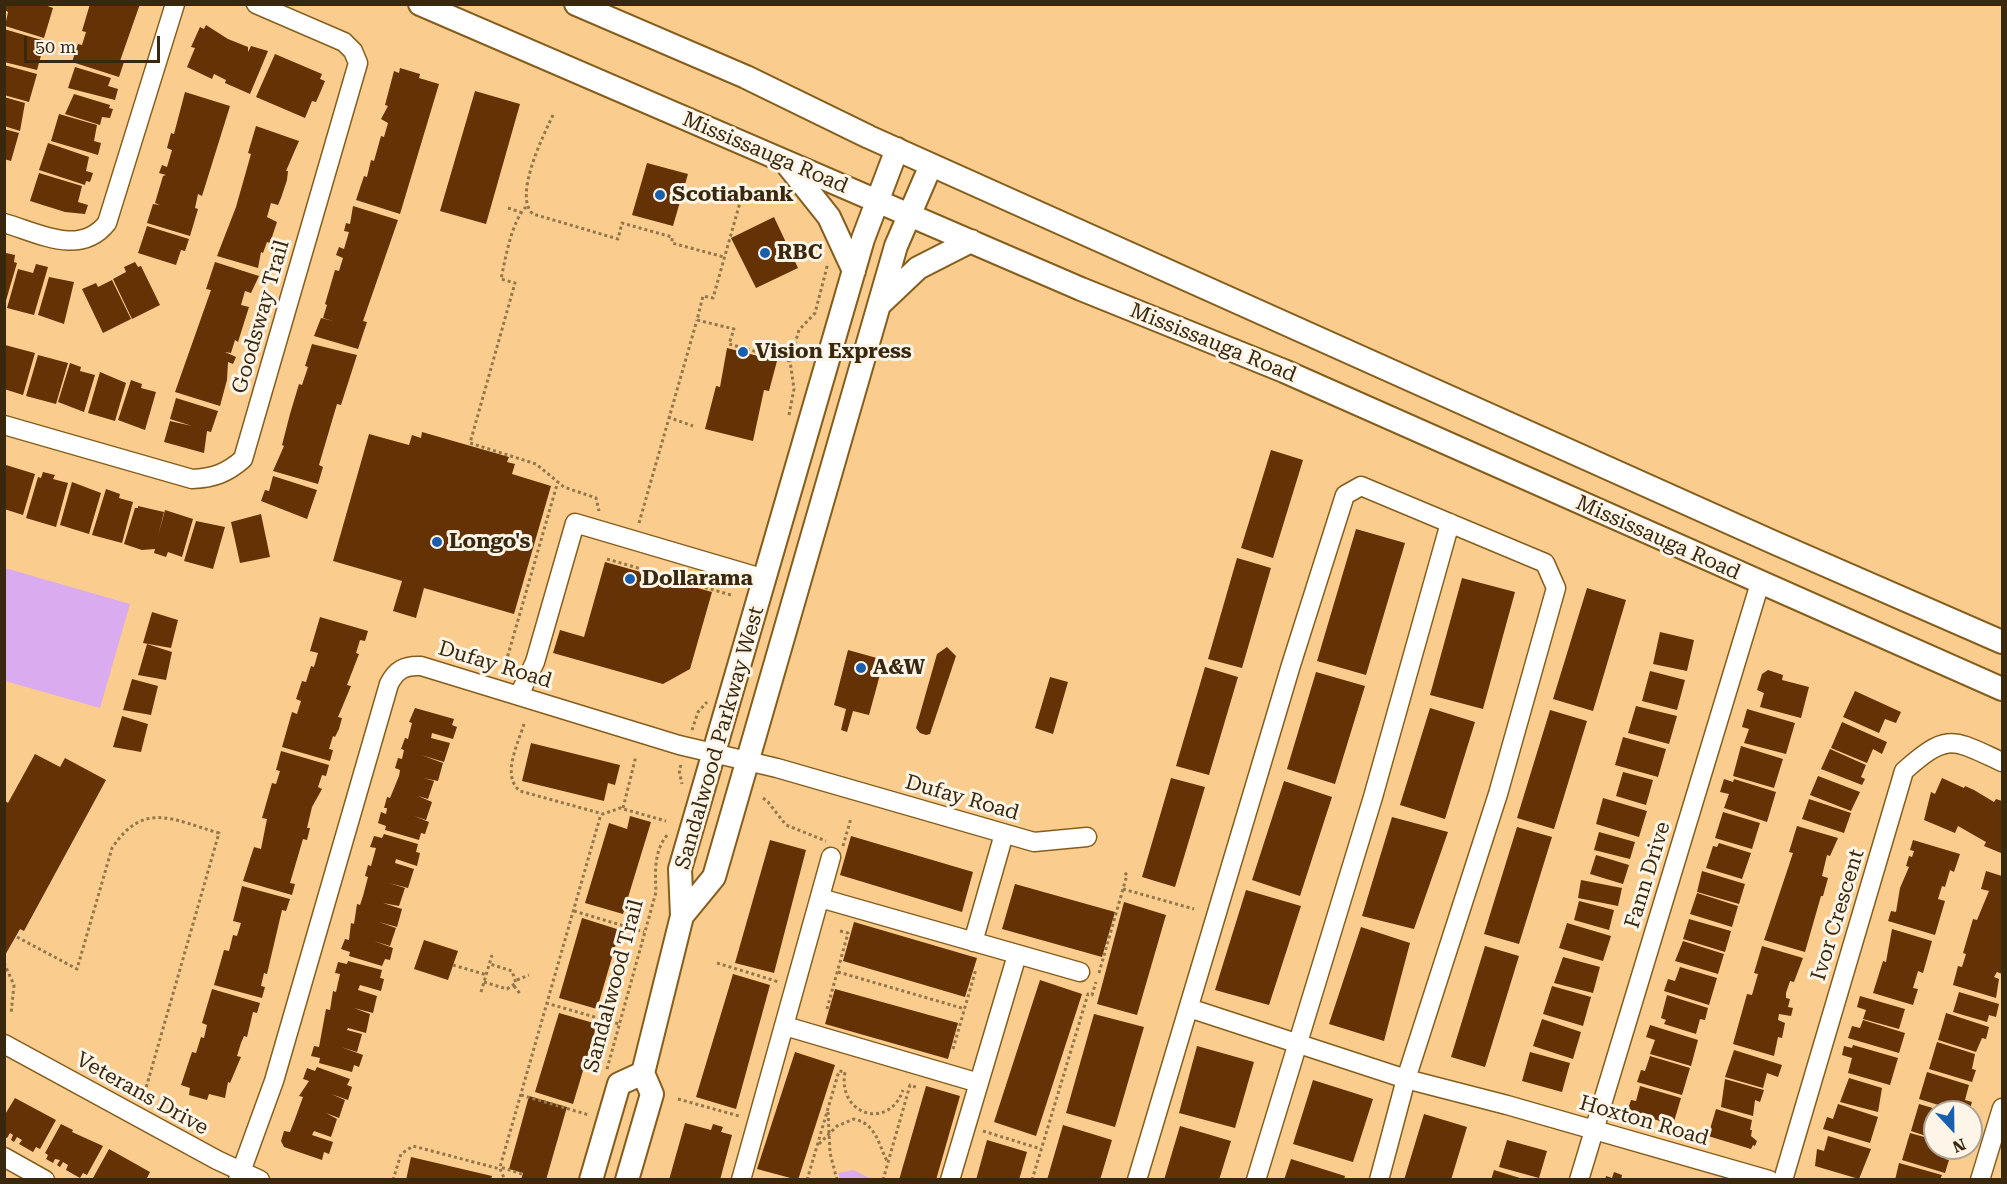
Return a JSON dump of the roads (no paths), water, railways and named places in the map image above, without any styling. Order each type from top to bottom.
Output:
[{"type":"main road","name":"Mississauga Road","points":[[420,4],[971,241],[1284,371],[2002,689]]},
{"type":"main road","name":"Mississauga Road","points":[[576,4],[746,77],[931,165],[1775,543],[2002,642]]},
{"type":"main road","name":"Sandalwood Parkway West","points":[[627,1179],[652,1094],[643,1073],[682,916],[680,869],[854,271],[897,149]]},
{"type":"main road","points":[[783,160],[829,217],[854,271]]},
{"type":"main road","name":"Sandalwood Parkway West","points":[[682,916],[714,877],[896,246],[931,165]]},
{"type":"main road","points":[[878,306],[918,268],[971,241]]},
{"type":"main road","points":[[591,1179],[619,1084],[643,1073]]},
{"type":"street","points":[[4,223],[69,242],[91,239],[107,223],[176,4]]},
{"type":"street","name":"Goodsway Trail","points":[[4,425],[192,479],[211,478],[229,471],[243,459],[358,63],[353,51],[344,42],[256,4]]},
{"type":"street","points":[[1137,1179],[1291,664],[1345,495],[1361,486],[1545,563],[1556,588],[1498,794],[1406,1079],[1379,1179]]},
{"type":"street","points":[[519,695],[535,662],[575,523],[765,579]]},
{"type":"street","points":[[1256,1179],[1373,797],[1450,523]]},
{"type":"street","name":"Fann Drive","points":[[1579,1179],[1760,583]]},
{"type":"street","name":"Dufay Road","points":[[239,1175],[274,1081],[393,675],[410,665],[421,666],[715,753],[1034,842],[1087,837]]},
{"type":"street","name":"Ivor Crescent","points":[[1783,1179],[1904,771],[1930,748],[1958,742],[2002,762]]},
{"type":"street","points":[[973,942],[1004,834]]},
{"type":"street","points":[[741,1179],[831,857]]},
{"type":"street","points":[[820,898],[1080,972]]},
{"type":"street","points":[[950,1179],[1017,955]]},
{"type":"street","name":"Hoxton Road","points":[[1189,1008],[1406,1079],[1769,1179]]},
{"type":"street","points":[[785,1026],[979,1083]]},
{"type":"street","name":"Veterans Drive","points":[[4,1044],[239,1175],[260,1179]]},
{"type":"street","points":[[1980,1179],[2002,1108]]},
{"type":"street","points":[[4,1157],[45,1179]]},
{"type":"place","name":"Scotiabank","points":[[660,195]]},
{"type":"place","name":"RBC","points":[[765,253]]},
{"type":"place","name":"Vision Express","points":[[743,352]]},
{"type":"place","name":"Longo's","points":[[437,542]]},
{"type":"place","name":"Dollarama","points":[[630,579]]},
{"type":"place","name":"A&W","points":[[861,668]]}]
